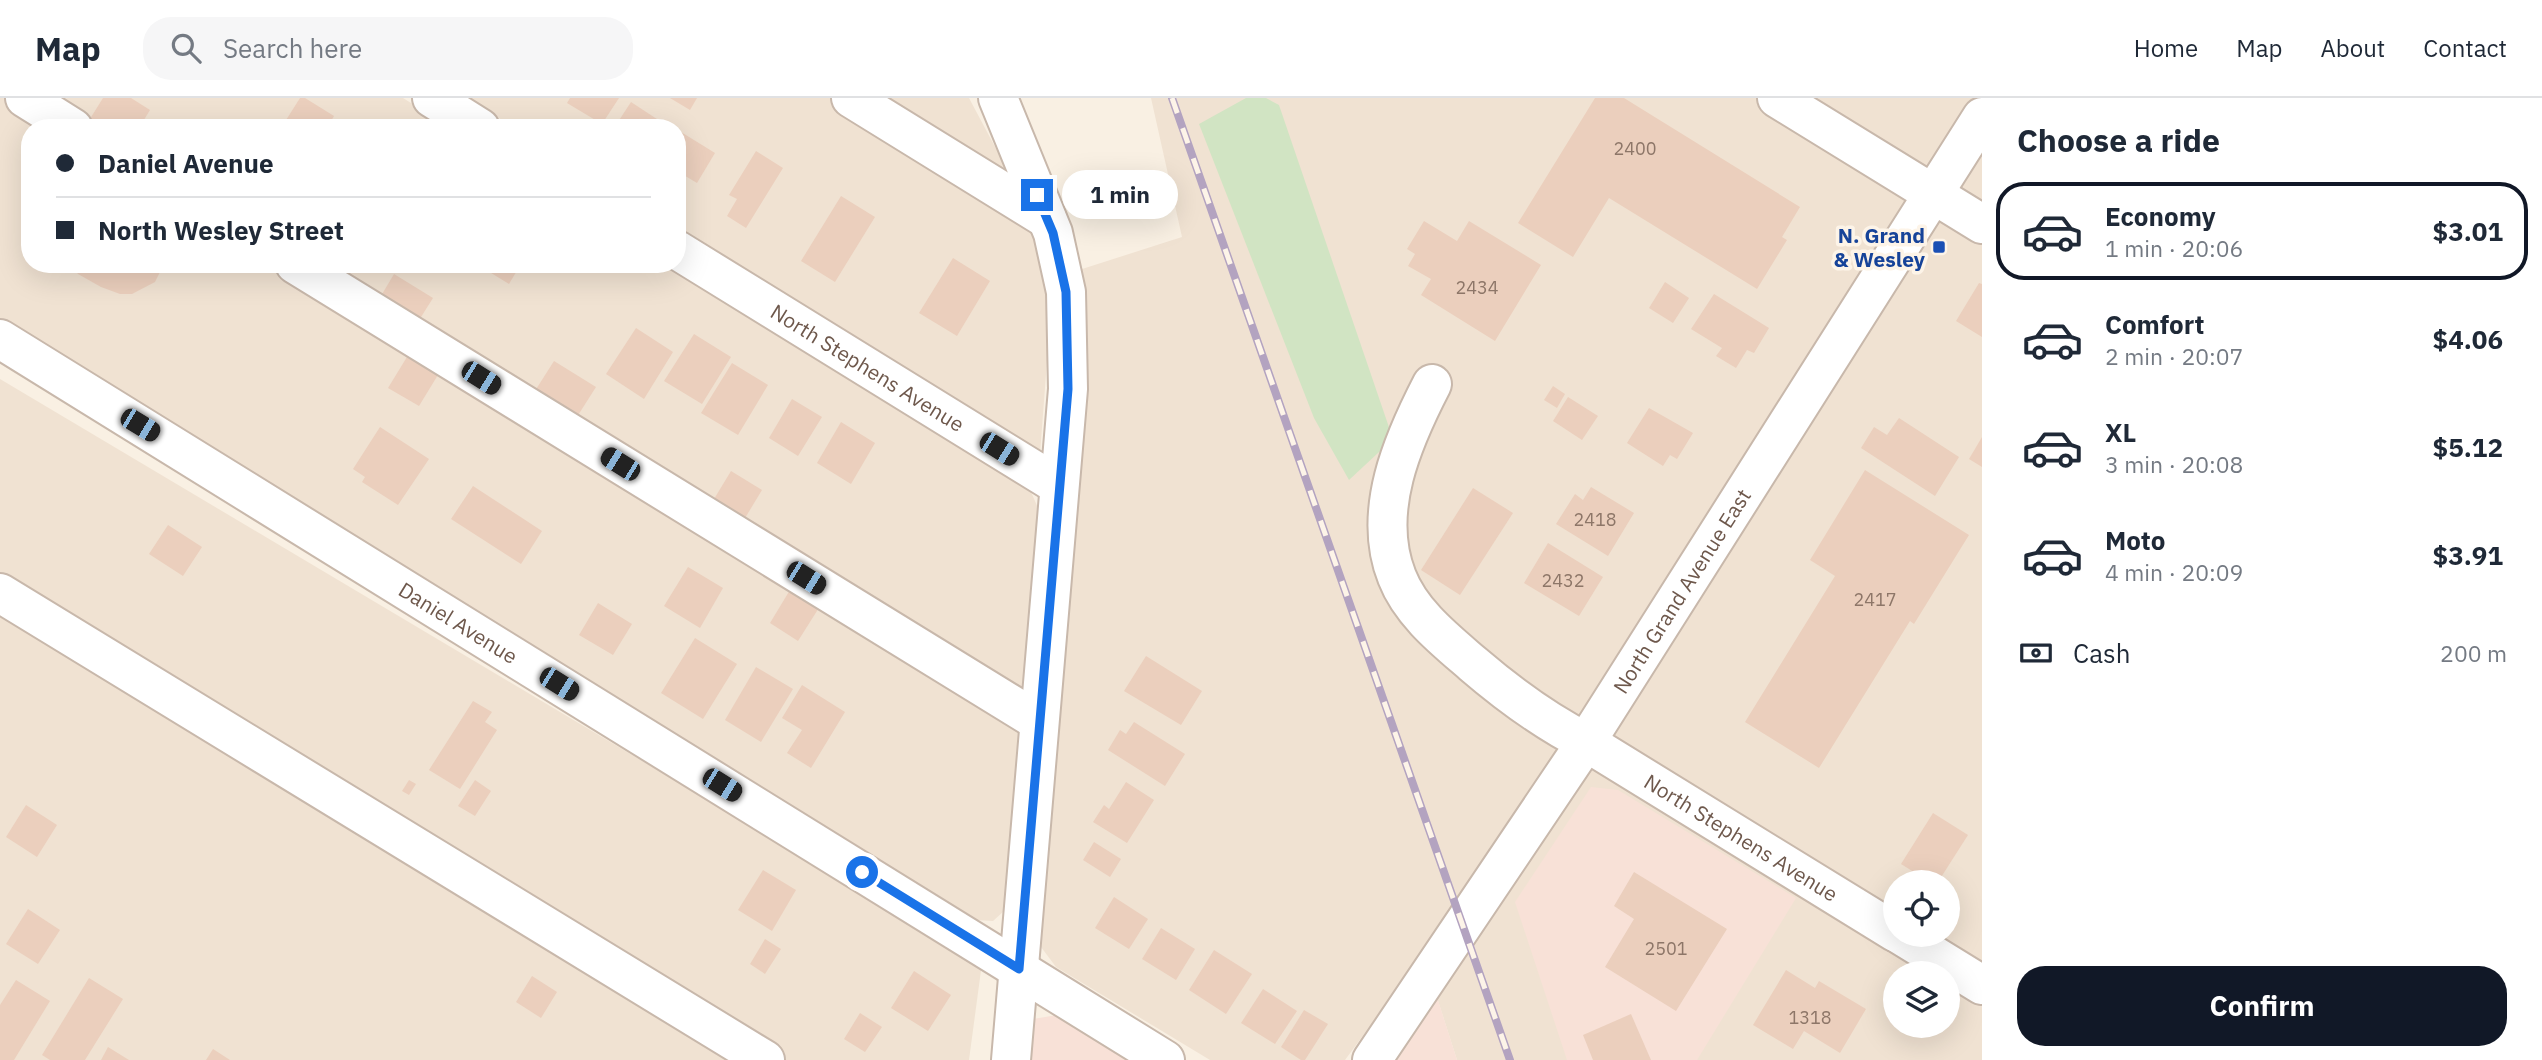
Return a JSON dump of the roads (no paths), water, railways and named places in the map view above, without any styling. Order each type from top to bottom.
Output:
[{"type":"street","points":[[25,98],[59,119]]},
{"type":"street","points":[[432,98],[466,119]]},
{"type":"street","points":[[850,98],[1047,219]]},
{"type":"street","points":[[998,98],[1047,219],[1066,292],[1068,389],[1011,1060]]},
{"type":"street","points":[[1777,98],[1982,224]]},
{"type":"street","name":"North Grand Avenue East","points":[[1371,1060],[1586,742],[1982,117]]},
{"type":"street","name":"North Stephens Avenue","points":[[686,256],[1058,485]]},
{"type":"street","points":[[310,273],[1038,721]]},
{"type":"street","name":"Daniel Avenue","points":[[0,339],[1166,1060]]},
{"type":"street","name":"North Stephens Avenue","points":[[1432,384],[1406,435],[1395,468],[1389,537],[1396,576],[1413,606],[1438,634],[1550,724],[1586,742],[1883,924]]},
{"type":"street","points":[[0,593],[765,1060]]},
{"type":"street","name":"North Stephens Avenue","points":[[1920,947],[1982,985]]},
{"type":"railway","points":[[1172,98],[1510,1060]]},
{"type":"place","name":"N. Grand & Wesley","points":[[1939,247]]}]
